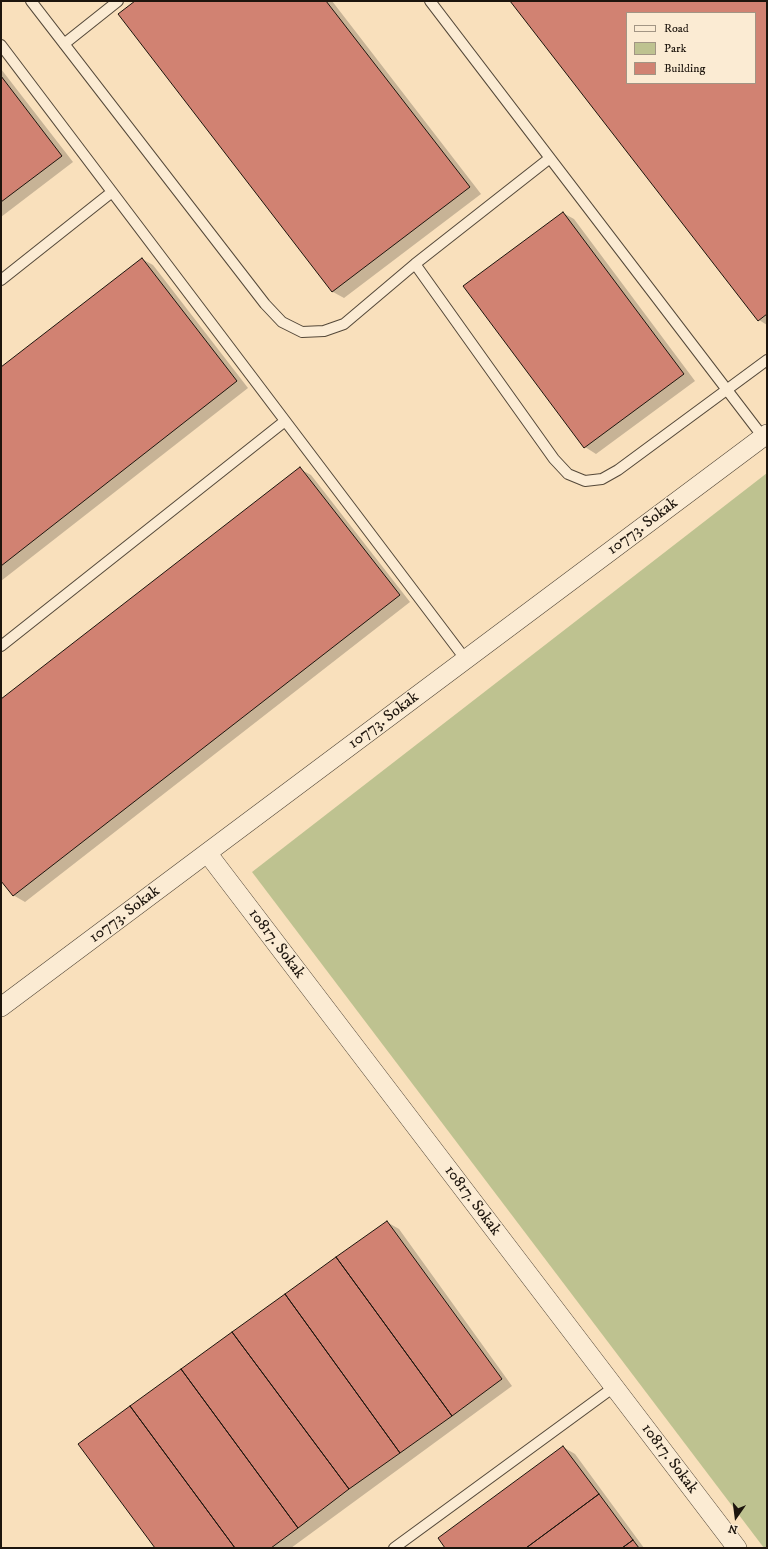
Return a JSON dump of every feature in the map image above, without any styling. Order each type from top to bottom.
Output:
[{"type":"street","name":"10773. Sokak","points":[[1,1007],[208,854],[765,436]]},
{"type":"street","name":"10817. Sokak","points":[[208,854],[737,1548]]},
{"type":"lane","points":[[31,1],[265,304],[282,322],[302,332],[324,331],[344,324],[415,264],[550,158]]},
{"type":"lane","points":[[64,44],[118,1]]},
{"type":"lane","points":[[430,1],[727,389],[765,436]]},
{"type":"lane","points":[[1,44],[466,660]]},
{"type":"lane","points":[[1,280],[112,192]]},
{"type":"lane","points":[[415,264],[554,460],[568,474],[585,481],[602,480],[618,470],[767,360]]},
{"type":"lane","points":[[1,646],[285,421]]},
{"type":"lane","points":[[394,1548],[614,1387]]},
{"type":"green space","points":[[767,473],[767,1548],[764,1548],[252,872]]},
{"type":"building","points":[[135,1],[326,1],[470,187],[332,292],[118,14]]},
{"type":"building","points":[[510,1],[767,1],[767,314],[758,321]]},
{"type":"building","points":[[1,76],[62,156],[1,202]]},
{"type":"building","points":[[563,212],[684,374],[584,448],[463,286]]},
{"type":"building","points":[[142,258],[237,381],[1,566],[1,367]]},
{"type":"building","points":[[300,467],[400,595],[13,896],[1,881],[1,699]]},
{"type":"building","points":[[387,1221],[502,1379],[452,1416],[336,1257]]},
{"type":"building","points":[[336,1257],[452,1416],[400,1453],[285,1294]]},
{"type":"building","points":[[285,1294],[400,1453],[349,1489],[232,1332]]},
{"type":"building","points":[[232,1332],[349,1489],[298,1528],[181,1369]]},
{"type":"building","points":[[181,1369],[298,1528],[271,1548],[235,1548],[130,1406]]},
{"type":"building","points":[[130,1406],[235,1548],[155,1548],[78,1444]]},
{"type":"building","points":[[563,1446],[599,1494],[526,1548],[445,1548],[438,1538]]},
{"type":"building","points":[[599,1494],[633,1540],[622,1548],[526,1548]]},
{"type":"building","points":[[633,1540],[639,1548],[622,1548]]}]
